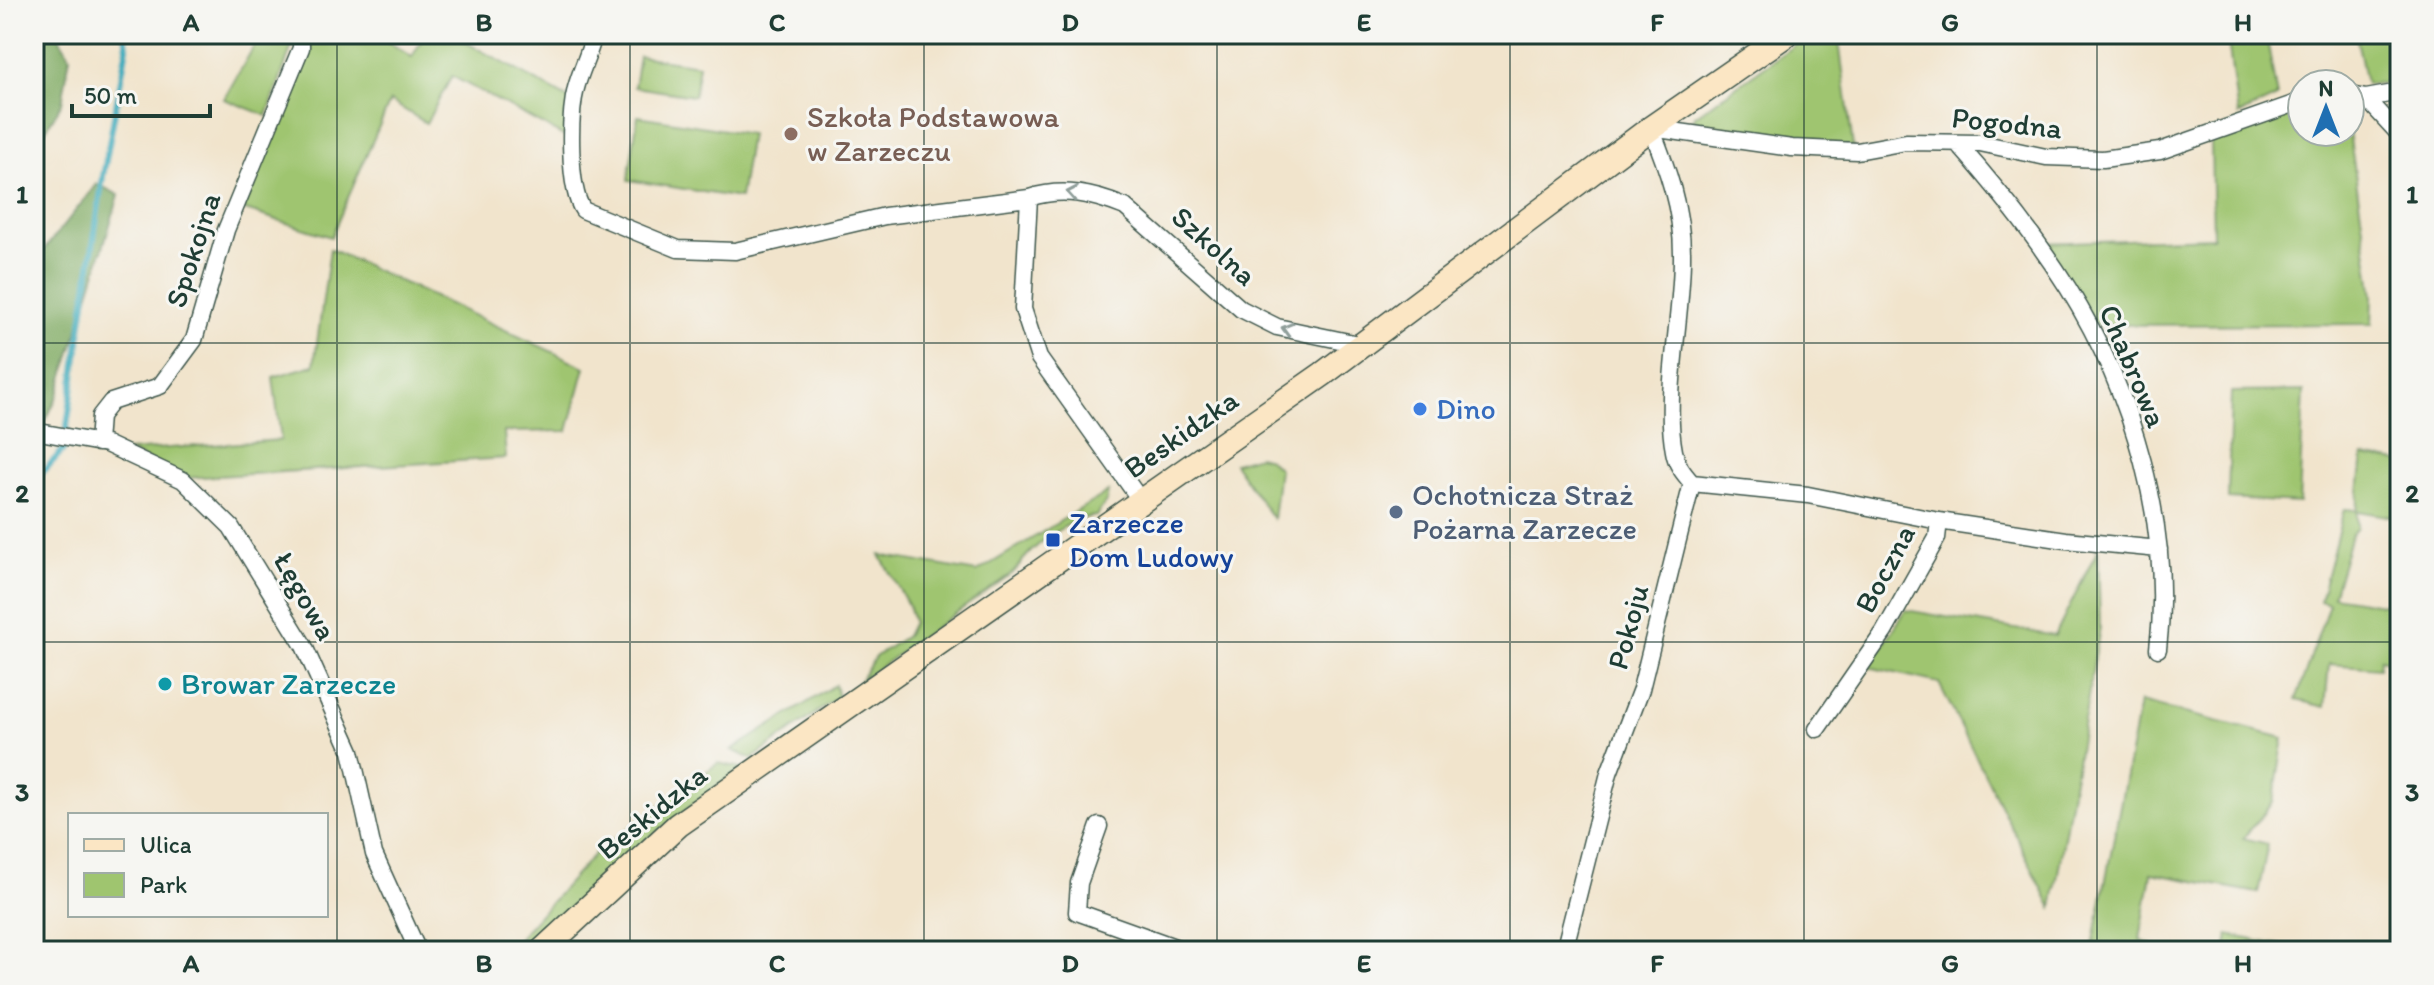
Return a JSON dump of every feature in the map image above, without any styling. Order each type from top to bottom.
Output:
[{"type":"street","name":"Spokojna","points":[[98,443],[100,416],[111,402],[160,386],[194,340],[226,230],[301,48],[301,34]]},
{"type":"street","name":"Szkolna","points":[[594,34],[576,87],[571,119],[575,190],[583,210],[618,227],[678,249],[735,251],[885,216],[1029,198],[1054,190],[1105,199],[1125,207],[1241,309],[1277,327],[1363,345]]},
{"type":"street","name":"Beskidzka","points":[[542,951],[678,825],[1363,345],[1651,128],[1787,34]]},
{"type":"street","points":[[2366,96],[2400,92]]},
{"type":"street","points":[[2366,104],[2400,135]]},
{"type":"street","name":"Pogodna","points":[[1651,128],[1792,148],[1857,151],[1906,142],[1980,143],[2046,157],[2103,159],[2160,151],[2286,107]]},
{"type":"street","points":[[1651,128],[1669,173],[1682,250],[1673,385],[1673,450],[1680,470],[1692,483]]},
{"type":"street","name":"Chabrowa","points":[[1957,143],[1994,185],[2061,277],[2092,331],[2134,436],[2159,549],[2158,649]]},
{"type":"street","points":[[1029,198],[1023,309],[1039,358],[1141,501]]},
{"type":"street","name":"Łęgowa","points":[[34,431],[98,443],[183,480],[231,527],[304,646],[346,738],[374,854],[418,951]]},
{"type":"street","name":"Boczna","points":[[1692,483],[1808,495],[1939,521],[1937,538],[1884,632],[1817,729]]},
{"type":"street","name":"Pokoju","points":[[1564,951],[1609,773],[1641,689],[1692,483]]},
{"type":"street","points":[[1939,521],[2066,540],[2159,549]]},
{"type":"street","points":[[1099,826],[1079,883],[1077,912],[1186,951]]},
{"type":"green space","points":[[34,34],[57,34],[70,56],[62,103],[34,149]]},
{"type":"green space","points":[[261,34],[296,34],[267,116],[224,99]]},
{"type":"green space","points":[[307,34],[376,34],[412,57],[425,34],[451,34],[571,100],[567,138],[452,76],[426,123],[390,101],[331,237],[239,208]]},
{"type":"green space","points":[[1810,34],[1838,34],[1853,147],[1793,144],[1698,128],[1693,123],[1695,116]]},
{"type":"green space","points":[[2227,34],[2266,34],[2277,97],[2238,115]]},
{"type":"green space","points":[[2356,34],[2400,34],[2400,82],[2366,84],[2366,68],[2363,68]]},
{"type":"green space","points":[[639,56],[699,65],[694,96],[634,87]]},
{"type":"green space","points":[[2286,112],[2286,148],[2351,148],[2373,296],[2372,324],[2096,325],[2042,243],[2213,237],[2211,142]]},
{"type":"green space","points":[[638,116],[750,134],[740,198],[628,180]]},
{"type":"green space","points":[[97,184],[119,195],[58,395],[43,426],[34,424],[34,262]]},
{"type":"green space","points":[[330,249],[585,367],[568,431],[504,432],[506,458],[186,478],[128,451],[281,440],[273,377],[314,365]]},
{"type":"green space","points":[[2304,391],[2299,503],[2228,499],[2231,392]]},
{"type":"green space","points":[[1258,456],[1269,459],[1279,469],[1273,519],[1234,463]]},
{"type":"green space","points":[[2363,456],[2400,462],[2400,518],[2357,511],[2357,528],[2351,535],[2333,596],[2400,607],[2400,663],[2380,659],[2379,668],[2329,664],[2325,707],[2296,700],[2329,604],[2320,601],[2344,509],[2357,510]]},
{"type":"green space","points":[[1108,492],[1106,502],[1096,516],[1073,522],[1050,536],[1015,571],[859,682],[875,657],[906,636],[913,622],[908,605],[880,555],[977,572]]},
{"type":"green space","points":[[2098,549],[2100,627],[2052,908],[1939,683],[1869,667],[1906,610],[2055,636]]},
{"type":"green space","points":[[835,685],[838,697],[752,759],[732,750]]},
{"type":"green space","points":[[2140,702],[2284,738],[2273,803],[2243,838],[2268,844],[2258,893],[2151,873],[2140,940],[2164,951],[2092,951]]},
{"type":"green space","points":[[718,763],[742,768],[613,865],[525,951],[507,951],[597,851]]},
{"type":"green space","points":[[2228,935],[2309,951],[2225,951]]},
{"type":"waterway","points":[[66,433],[103,176],[127,47],[125,34]]},
{"type":"waterway","points":[[34,482],[63,450],[65,439]]},
{"type":"place","name":"Szkoła Podstawowa w Zarzeczu","points":[[791,134]]},
{"type":"place","name":"Dino","points":[[1420,409]]},
{"type":"place","name":"Ochotnicza Straż Pożarna Zarzecze","points":[[1396,512]]},
{"type":"place","name":"Zarzecze Dom Ludowy","points":[[1053,540]]},
{"type":"place","name":"Browar Zarzecze","points":[[165,684]]}]
